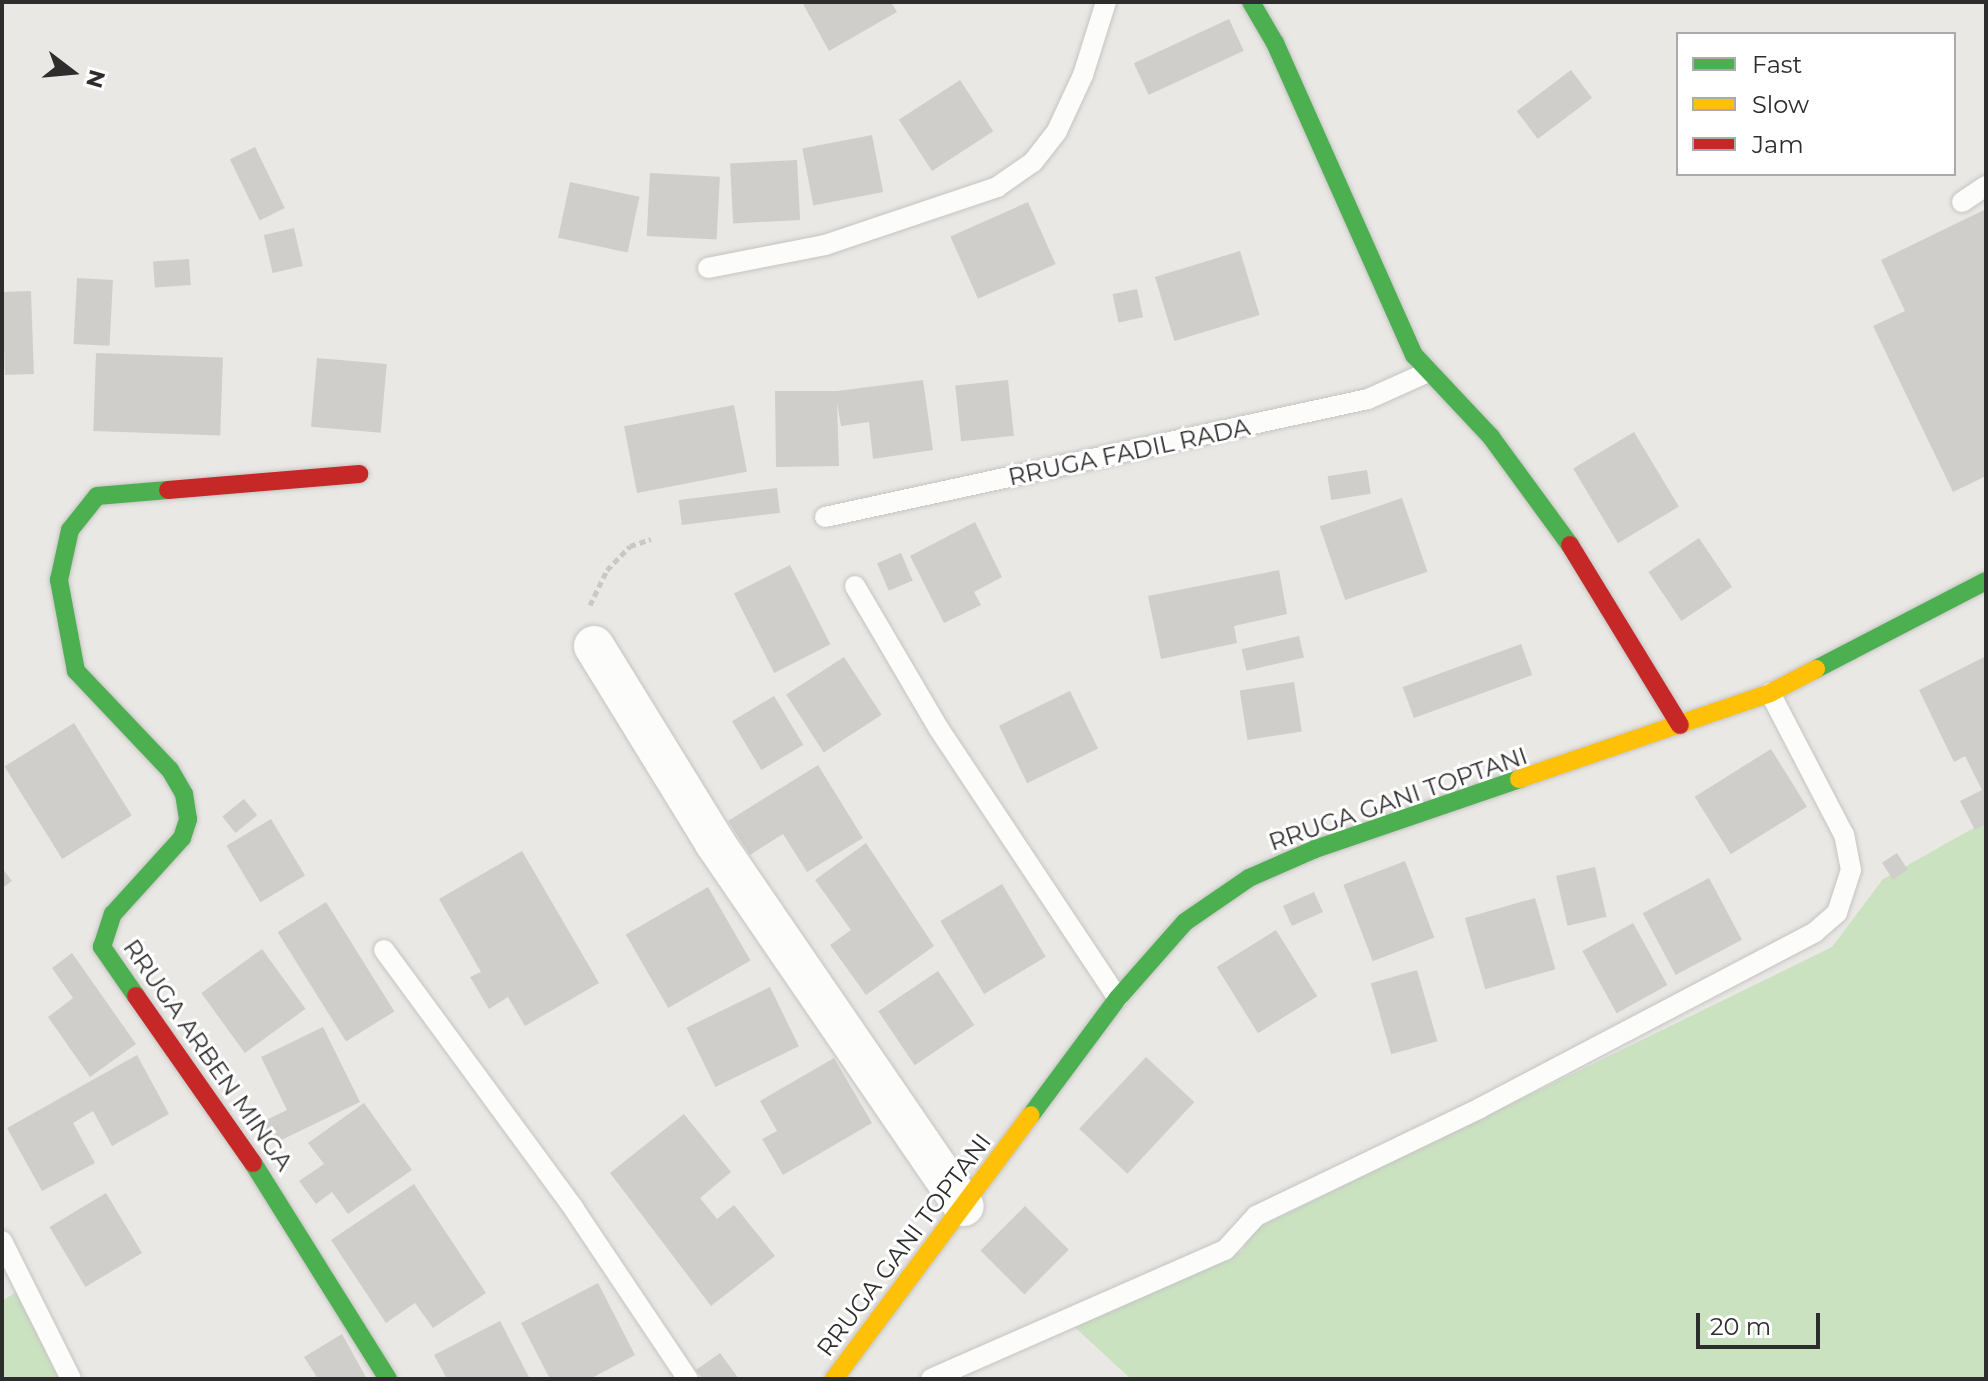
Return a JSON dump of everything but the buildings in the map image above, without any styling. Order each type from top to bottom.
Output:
[{"type":"street","points":[[1251,2],[1275,43],[1400,329],[1428,372],[1491,437],[1559,528],[1680,725]]},
{"type":"street","name":"RRUGA ARBEN MINGA","points":[[359,474],[97,496],[70,530],[59,580],[76,671],[170,770],[184,794],[188,819],[182,838],[113,914],[102,947],[277,1197],[388,1379]]},
{"type":"street","name":"RRUGA GANI TOPTANI","points":[[834,1379],[1118,998],[1185,922],[1249,878],[1315,849],[1770,693],[1986,581]]},
{"type":"street","points":[[594,646],[715,843],[964,1206]]},
{"type":"lane","points":[[708,268],[825,245],[997,187],[1033,162],[1057,131],[1083,75],[1106,2]]},
{"type":"lane","points":[[1962,202],[1986,186]]},
{"type":"lane","name":"RRUGA FADIL RADA","points":[[825,517],[1368,399],[1428,372]]},
{"type":"lane","points":[[855,586],[939,729],[1093,967],[1118,998]]},
{"type":"lane","points":[[931,1379],[1215,1255],[1242,1235],[1256,1216],[1480,1108],[1815,932],[1837,913],[1851,870],[1844,835],[1770,693]]},
{"type":"lane","points":[[384,950],[574,1209],[688,1379]]},
{"type":"lane","points":[[2,1241],[71,1379]]},
{"type":"path","points":[[594,646],[589,603],[607,570],[630,546],[651,539]]},
{"type":"green space","points":[[1986,821],[1986,1379],[1131,1379],[1069,1322],[1242,1251],[1251,1231],[1832,947],[1883,879]]},
{"type":"green space","points":[[16,1292],[59,1379],[2,1379],[2,1301]]},
{"type":"traffic: fast","points":[[1251,2],[1275,43],[1414,355],[1491,437],[1570,545]]},
{"type":"traffic: fast","points":[[136,996],[102,947],[113,914],[182,838],[188,819],[184,794],[170,770],[76,671],[59,580],[70,530],[97,496],[168,490]]},
{"type":"traffic: fast","points":[[1816,669],[1986,581]]},
{"type":"traffic: fast","points":[[1031,1115],[1118,998],[1185,922],[1249,878],[1315,849],[1519,779]]},
{"type":"traffic: fast","points":[[253,1163],[388,1379]]},
{"type":"traffic: slow","points":[[1519,779],[1770,693],[1816,669]]},
{"type":"traffic: slow","points":[[834,1379],[1031,1115]]},
{"type":"traffic: jam","points":[[168,490],[359,474]]},
{"type":"traffic: jam","points":[[1570,545],[1680,725]]},
{"type":"traffic: jam","points":[[136,996],[253,1163]]}]
